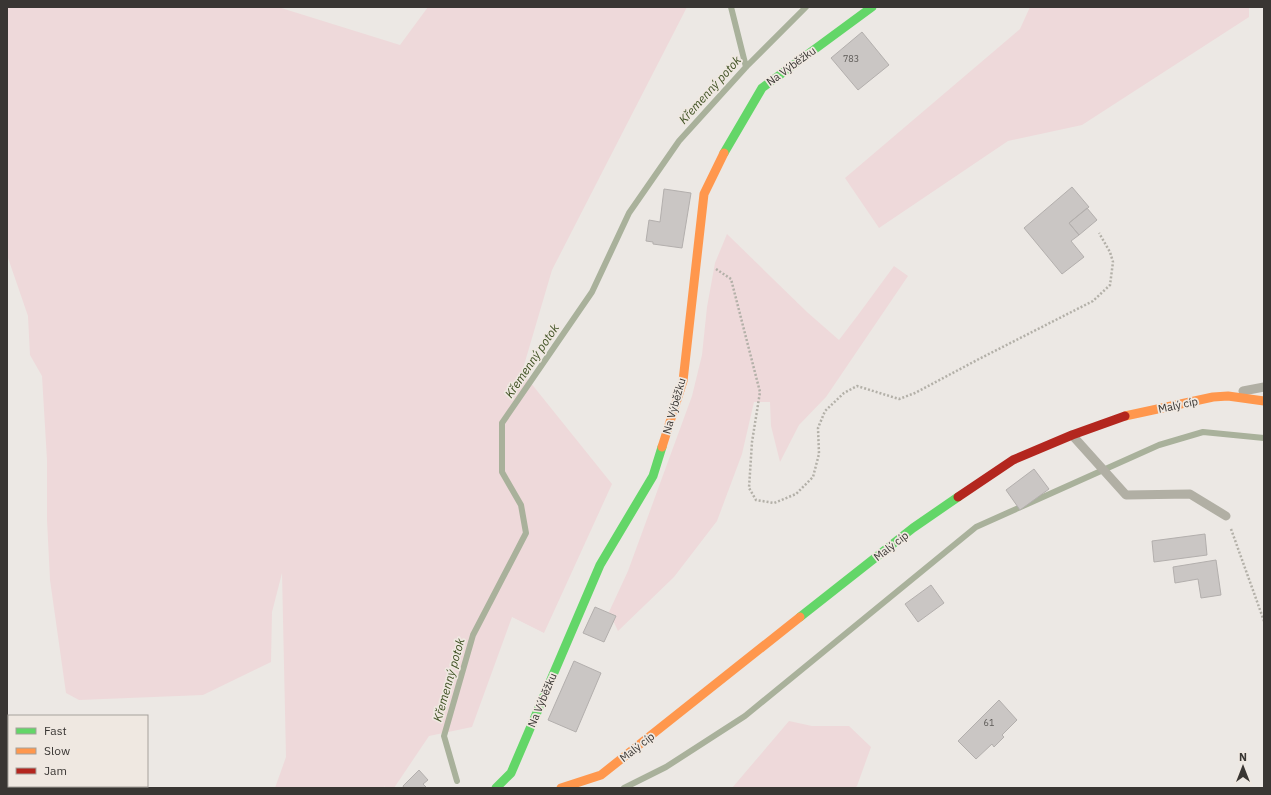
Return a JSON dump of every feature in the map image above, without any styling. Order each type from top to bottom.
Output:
[{"type":"street","name":"Na Výběžku","points":[[496,788],[511,773],[600,565],[653,476],[683,381],[704,194],[725,150],[762,88],[872,7]]},
{"type":"street","name":"Malý cíp","points":[[562,788],[601,775],[913,528],[1013,460],[1072,434],[1122,417],[1212,397],[1228,396],[1264,401]]},
{"type":"lane","points":[[1212,397],[1264,387]]},
{"type":"lane","points":[[1072,434],[1126,495],[1190,494],[1226,516]]},
{"type":"path","points":[[697,257],[731,279],[760,392],[752,442],[749,488],[756,500],[774,503],[796,494],[813,477],[820,454],[818,428],[825,411],[844,393],[857,386],[899,399],[915,393],[1093,302],[1110,285],[1113,262],[1110,252],[1099,233]]},
{"type":"path","points":[[1226,516],[1264,621]]},
{"type":"shaded area","points":[[7,7],[278,7],[400,45],[428,7],[687,7],[552,270],[522,372],[612,484],[544,633],[512,617],[472,727],[429,736],[394,788],[384,788],[385,785],[383,788],[275,788],[286,757],[282,573],[272,612],[271,662],[203,695],[79,700],[66,693],[50,580],[47,520],[47,460],[42,376],[30,355],[28,316],[7,255]]},
{"type":"shaded area","points":[[1030,7],[1249,7],[1249,17],[1082,125],[1008,141],[879,228],[845,178],[1020,29]]},
{"type":"shaded area","points":[[727,234],[807,312],[839,340],[894,266],[908,276],[826,397],[799,425],[780,462],[771,426],[770,402],[754,402],[742,454],[717,521],[674,577],[618,631],[609,612],[628,571],[692,396],[702,355],[707,307],[715,263]]},
{"type":"shaded area","points":[[789,721],[812,726],[849,726],[871,747],[857,786],[855,788],[732,788]]},
{"type":"building","points":[[862,32],[889,65],[858,90],[831,58]]},
{"type":"building","points":[[1072,187],[1089,207],[1069,223],[1079,235],[1071,241],[1084,257],[1062,274],[1024,228]]},
{"type":"building","points":[[664,189],[691,193],[682,248],[653,244],[653,242],[646,241],[649,220],[660,222]]},
{"type":"building","points":[[1087,208],[1097,220],[1079,235],[1069,223]]},
{"type":"building","points":[[1034,469],[1049,489],[1020,510],[1006,490]]},
{"type":"building","points":[[1205,534],[1207,555],[1154,562],[1152,541]]},
{"type":"building","points":[[1216,560],[1221,595],[1201,598],[1198,579],[1175,583],[1173,567]]},
{"type":"building","points":[[931,585],[944,603],[918,622],[905,604]]},
{"type":"building","points":[[595,607],[616,616],[604,642],[583,633]]},
{"type":"building","points":[[574,661],[601,673],[576,732],[548,720]]},
{"type":"building","points":[[999,700],[1017,720],[1002,735],[1004,737],[994,747],[992,744],[976,759],[958,741]]},
{"type":"building","points":[[419,770],[428,780],[423,784],[427,788],[404,788],[403,786]]},
{"type":"waterway","points":[[731,7],[746,67]]},
{"type":"waterway","name":"Křemenný potok","points":[[457,781],[444,736],[473,635],[526,533],[521,505],[502,472],[502,423],[592,292],[629,213],[679,141],[746,67],[806,7]]},
{"type":"waterway","points":[[624,788],[666,767],[745,716],[976,527],[1159,445],[1203,432],[1264,438]]},
{"type":"traffic: fast","points":[[724,153],[762,88],[872,7]]},
{"type":"traffic: fast","points":[[496,788],[511,773],[600,565],[653,476],[662,447]]},
{"type":"traffic: fast","points":[[800,617],[913,528],[958,497]]},
{"type":"traffic: slow","points":[[662,447],[683,381],[704,194],[724,153]]},
{"type":"traffic: slow","points":[[1125,416],[1213,397],[1228,396],[1264,401]]},
{"type":"traffic: slow","points":[[561,788],[601,775],[800,617]]},
{"type":"traffic: jam","points":[[958,497],[1013,460],[1072,435],[1125,416]]}]
